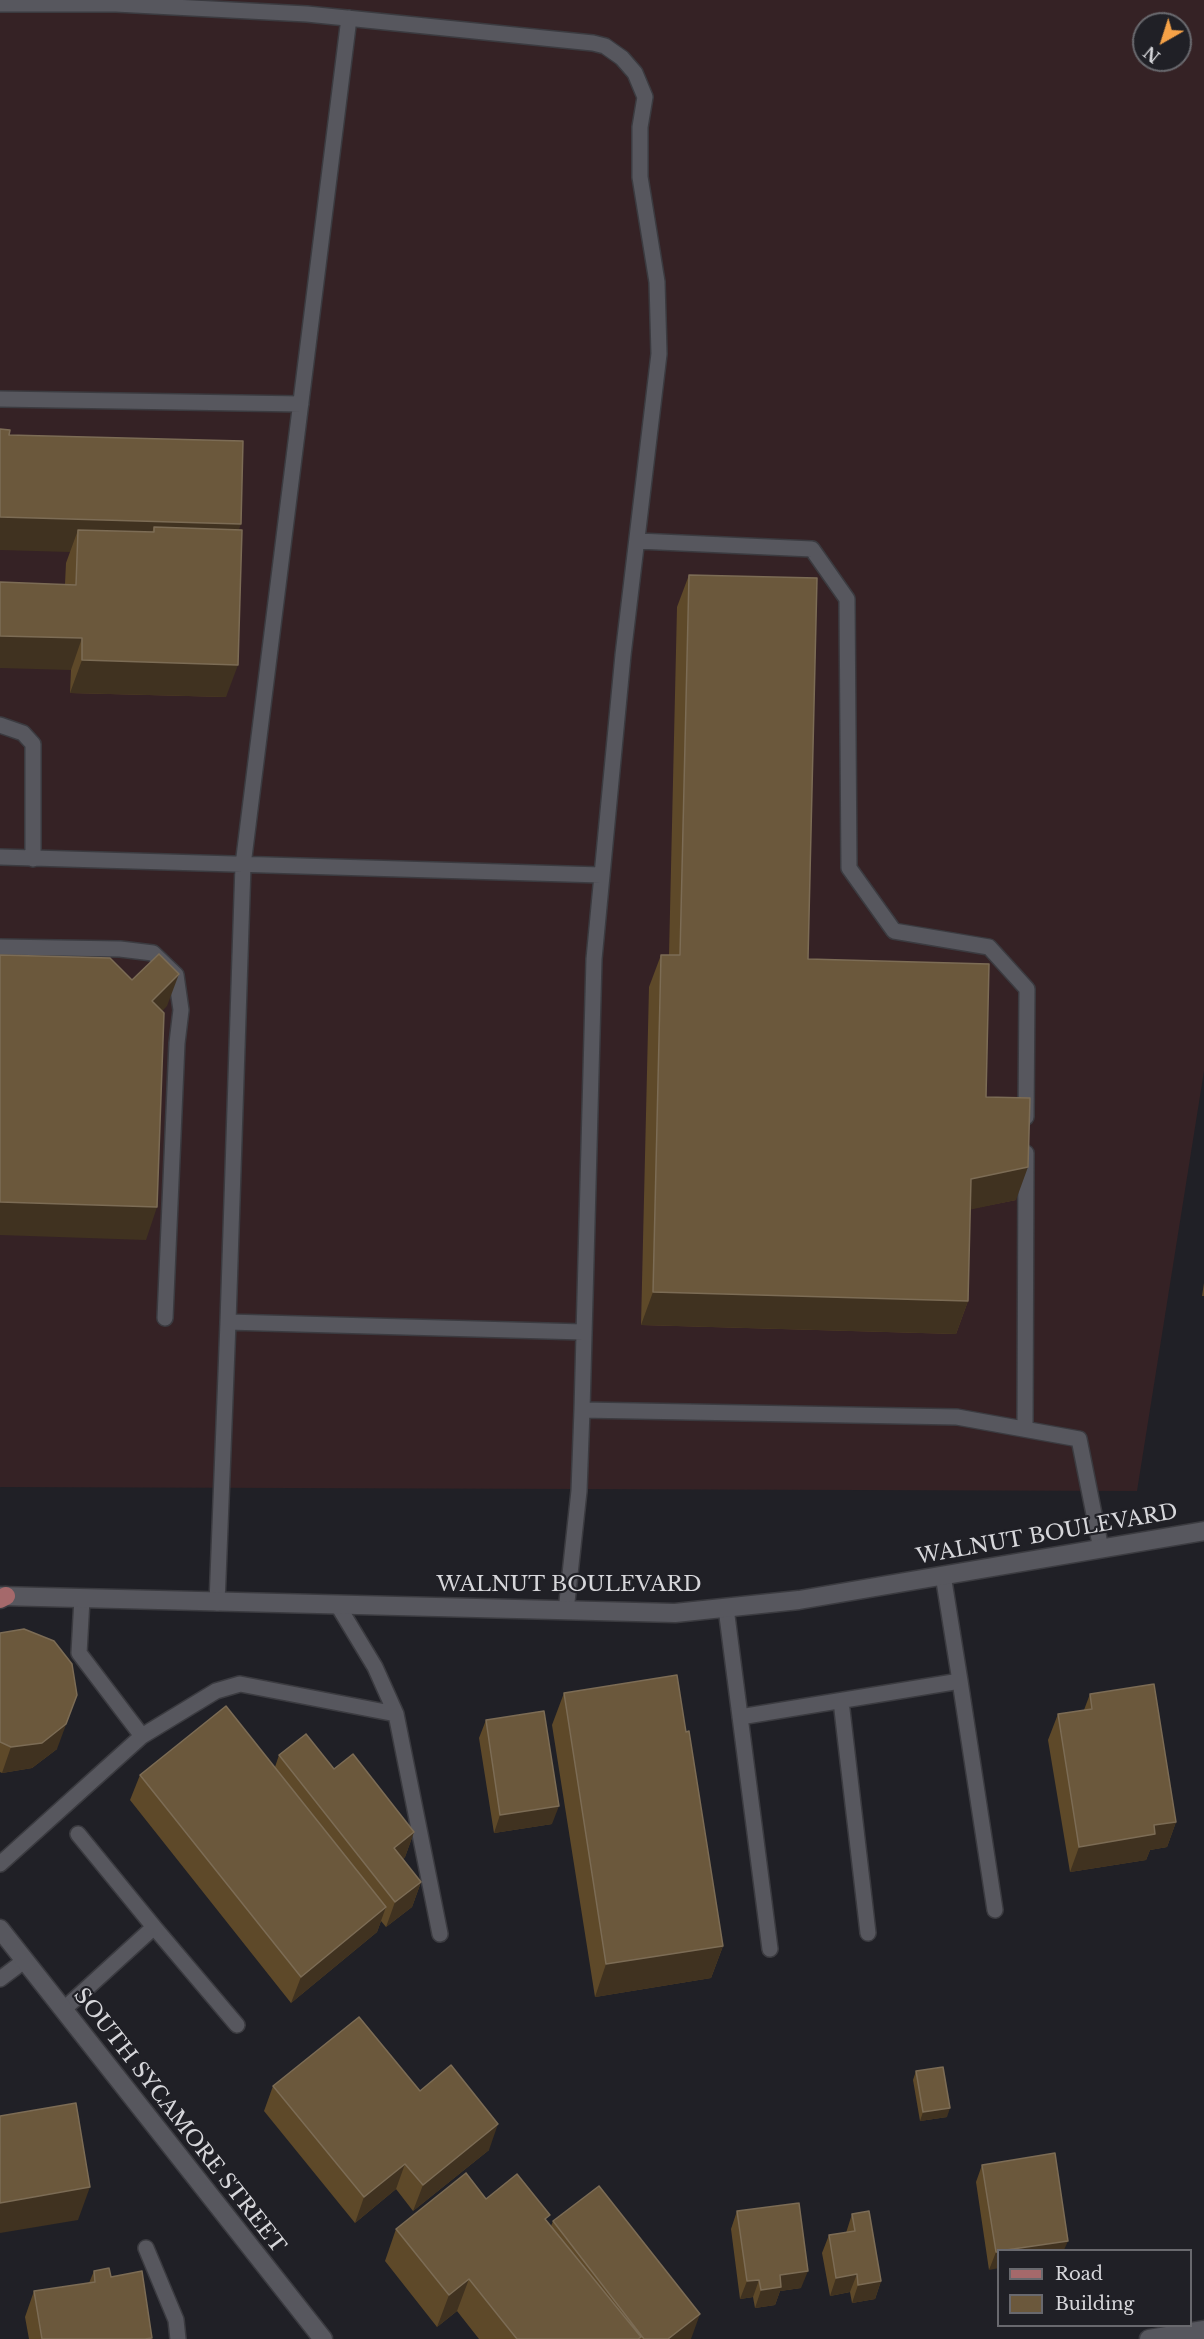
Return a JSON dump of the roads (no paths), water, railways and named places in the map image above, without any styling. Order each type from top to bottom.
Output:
[{"type":"street","name":"WALNUT BOULEVARD","points":[[2,1597],[675,1613],[800,1600],[1204,1532]]},
{"type":"street","name":"SOUTH SYCAMORE STREET","points":[[0,1929],[323,2339]]},
{"type":"street","points":[[1149,2339],[1204,2330]]},
{"type":"lane","points":[[0,4],[116,4],[349,18],[593,43],[605,46],[622,58],[635,74],[645,97],[640,127],[639,177],[657,282],[659,354],[623,655],[594,967],[579,1491],[566,1611]]},
{"type":"lane","points":[[217,1603],[243,866],[349,18]]},
{"type":"lane","points":[[0,399],[301,404]]},
{"type":"lane","points":[[638,541],[812,549],[847,599],[849,868],[894,931],[989,947],[1027,989],[1025,1429]]},
{"type":"lane","points":[[0,725],[23,733],[33,744],[33,859]]},
{"type":"lane","points":[[0,857],[601,875]]},
{"type":"lane","points":[[0,947],[120,949],[153,953],[176,975],[181,1010],[165,1318]]},
{"type":"lane","points":[[228,1322],[584,1332]]},
{"type":"lane","points":[[582,1410],[957,1417],[1079,1439],[1101,1549]]},
{"type":"lane","points":[[944,1575],[994,1910]]},
{"type":"lane","points":[[82,1599],[79,1653],[142,1736]]},
{"type":"lane","points":[[337,1604],[375,1667],[396,1714],[440,1934]]},
{"type":"lane","points":[[726,1608],[770,1949]]},
{"type":"lane","points":[[740,1717],[960,1681]]},
{"type":"lane","points":[[0,1864],[142,1736],[216,1691],[240,1684],[396,1714]]},
{"type":"lane","points":[[841,1701],[868,1933]]},
{"type":"lane","points":[[78,1834],[237,2025]]},
{"type":"lane","points":[[63,2010],[154,1928]]},
{"type":"lane","points":[[0,1979],[24,1960]]},
{"type":"lane","points":[[146,2248],[176,2320],[178,2339]]}]
